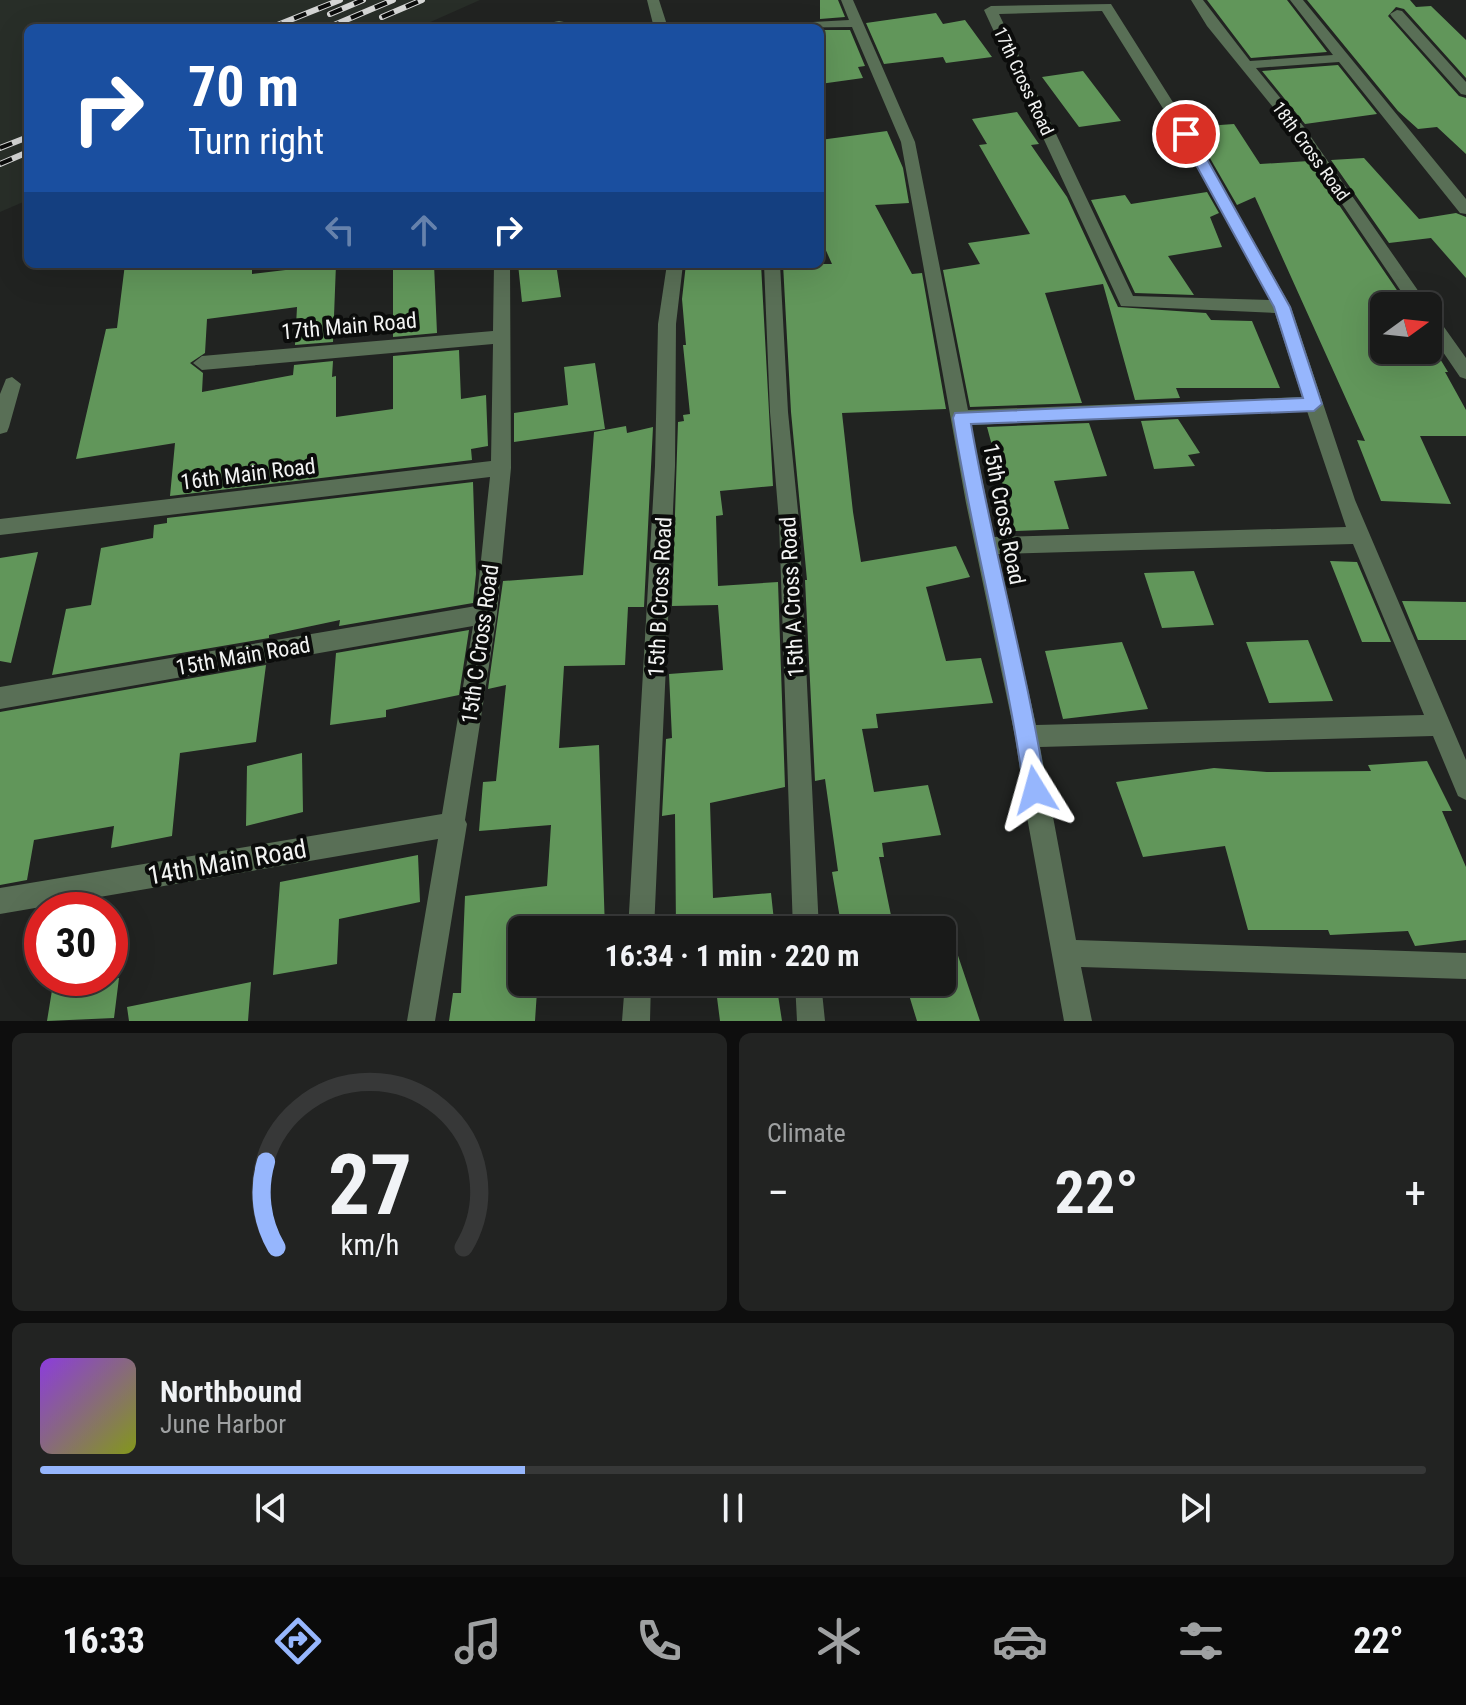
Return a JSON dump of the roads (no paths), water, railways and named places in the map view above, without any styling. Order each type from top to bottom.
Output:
[{"type":"street","points":[[653,0],[660,24]]},
{"type":"street","name":"15th Cross Road","points":[[847,0],[908,142],[985,546],[1027,736],[1039,817],[1078,1021]]},
{"type":"street","name":"18th Cross Road","points":[[1197,0],[1299,130],[1410,292]]},
{"type":"street","points":[[1296,0],[1466,209]]},
{"type":"street","name":"17th Cross Road","points":[[1282,307],[1127,302],[991,10],[1106,7],[1186,134],[1282,307],[1345,500],[1466,788]]},
{"type":"street","points":[[1397,14],[1466,91]]},
{"type":"street","points":[[824,25],[858,23]]},
{"type":"street","points":[[1246,65],[1342,58]]},
{"type":"street","name":"15th C Cross Road","points":[[421,1021],[455,824],[486,614],[501,468],[502,268]]},
{"type":"street","name":"15th B Cross Road","points":[[642,916],[665,466],[667,324],[674,268]]},
{"type":"street","name":"15th A Cross Road","points":[[772,268],[779,412],[790,536],[805,916]]},
{"type":"street","name":"17th Main Road","points":[[202,363],[501,337]]},
{"type":"street","points":[[1442,337],[1466,372]]},
{"type":"street","points":[[0,427],[12,384]]},
{"type":"street","points":[[961,418],[1314,404]]},
{"type":"street","name":"16th Main Road","points":[[0,527],[501,468]]},
{"type":"street","points":[[985,546],[1359,535]]},
{"type":"street","name":"15th Main Road","points":[[0,698],[486,614]]},
{"type":"street","points":[[1027,736],[1442,725]]},
{"type":"street","name":"14th Main Road","points":[[0,901],[455,824]]},
{"type":"street","points":[[1066,953],[1466,966]]},
{"type":"street","points":[[636,1021],[637,996]]},
{"type":"street","points":[[809,996],[811,1021]]},
{"type":"railway","points":[[280,24],[340,0]]},
{"type":"railway","points":[[330,14],[363,0]]},
{"type":"railway","points":[[336,24],[393,0]]},
{"type":"railway","points":[[382,17],[422,0]]},
{"type":"railway","points":[[0,148],[24,139]]},
{"type":"railway","points":[[0,164],[24,154]]}]
